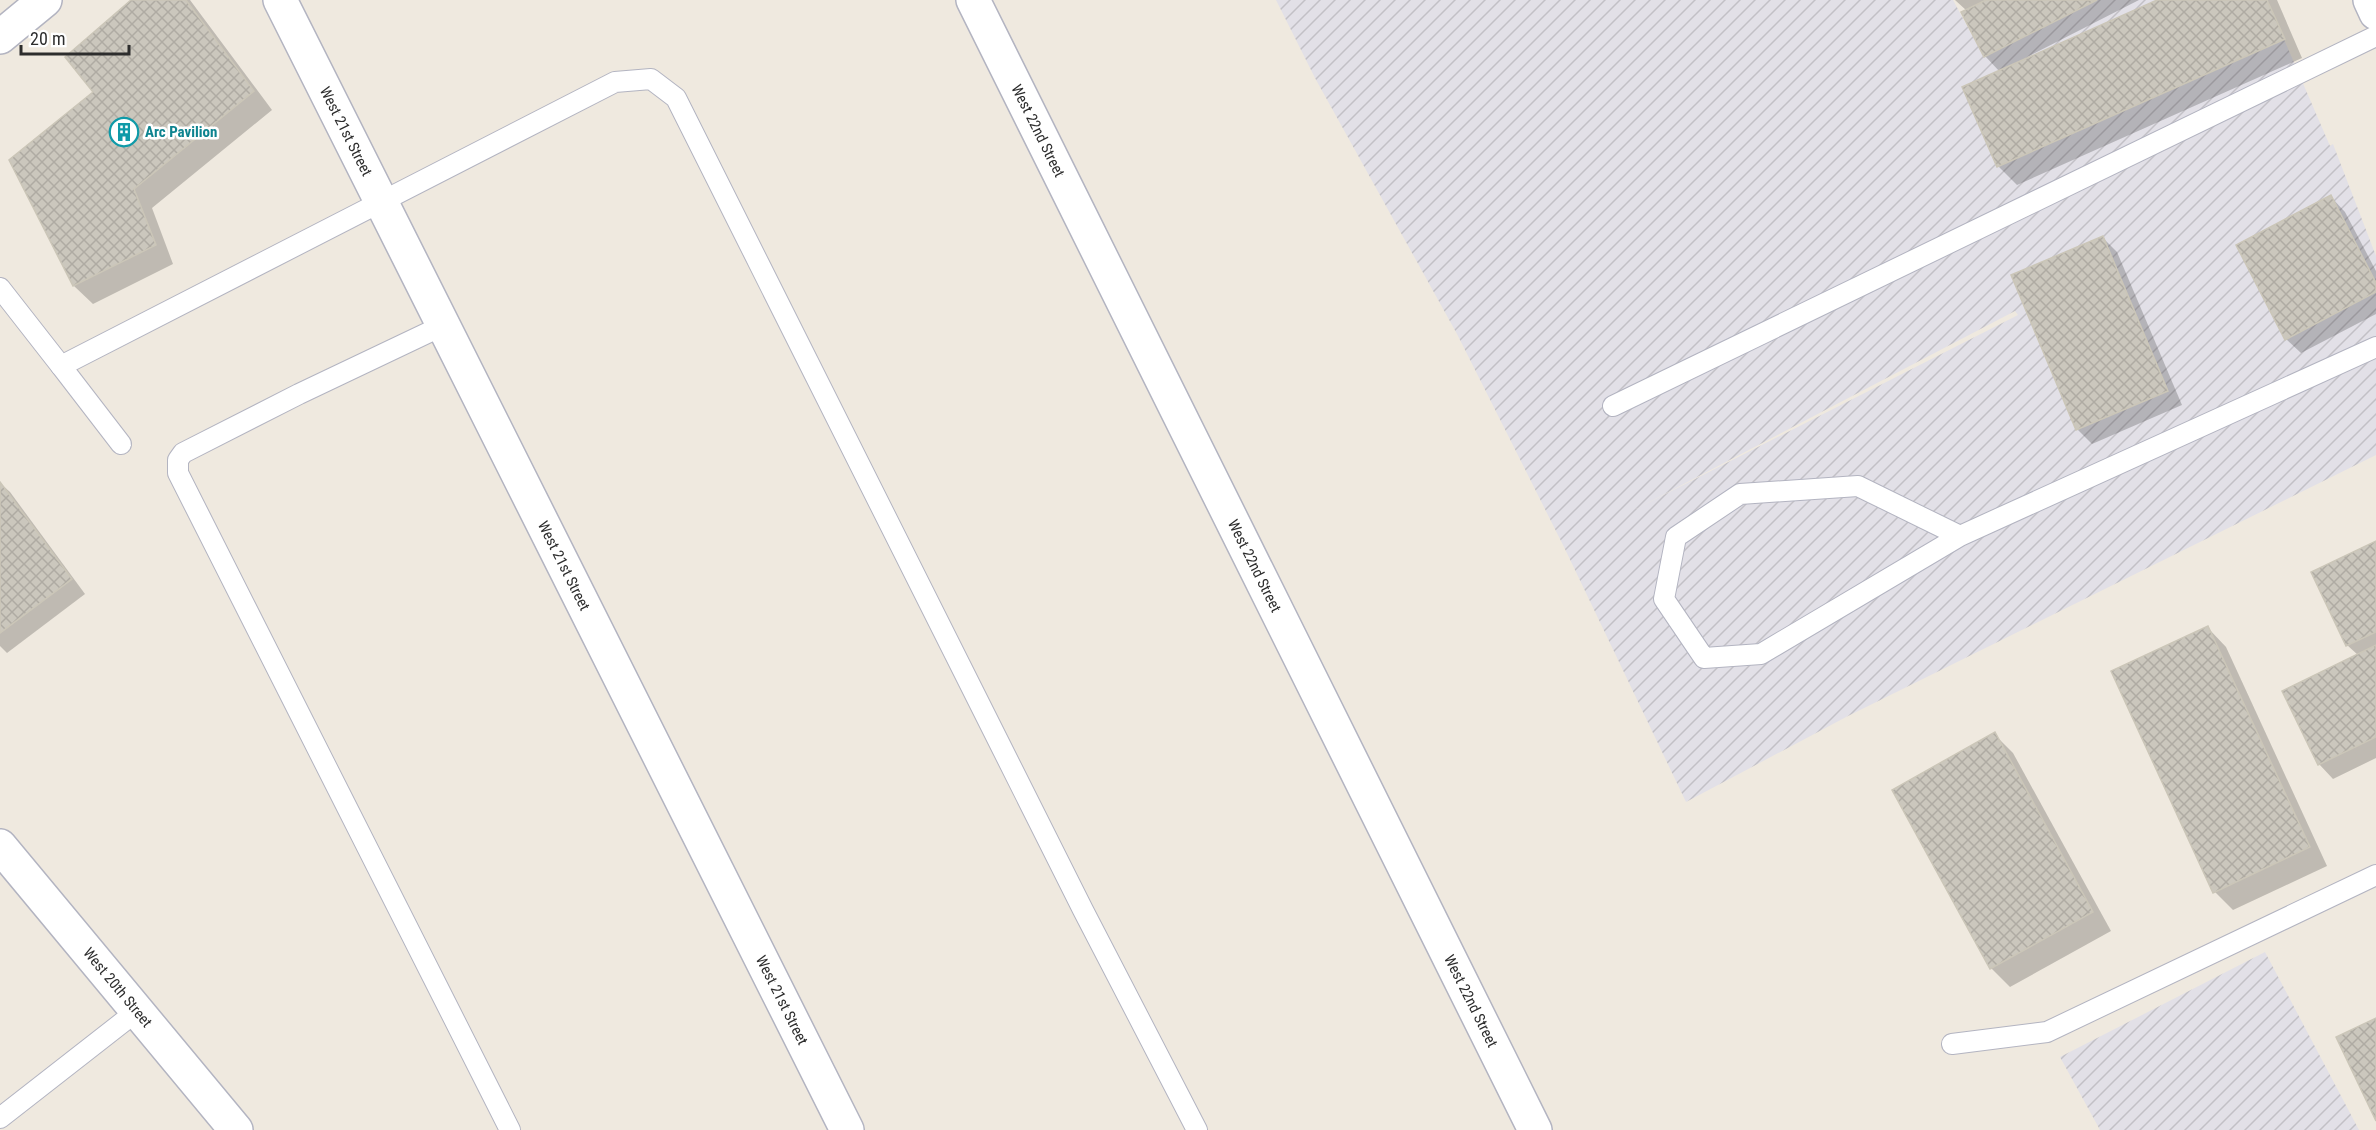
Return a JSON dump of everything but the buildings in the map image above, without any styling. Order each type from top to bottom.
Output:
[{"type":"street","points":[[0,37],[45,0]]},
{"type":"street","name":"West 21st Street","points":[[280,0],[847,1130]]},
{"type":"street","name":"West 22nd Street","points":[[973,0],[1535,1130]]},
{"type":"street","points":[[2370,0],[2376,13]]},
{"type":"street","name":"West 20th Street","points":[[0,846],[236,1130]]},
{"type":"lane","points":[[1613,406],[2376,36]]},
{"type":"lane","points":[[61,366],[615,82],[651,79],[676,98],[1077,899],[1197,1130]]},
{"type":"lane","points":[[0,288],[121,444]]},
{"type":"lane","points":[[444,325],[299,394],[183,453],[178,460],[178,473],[510,1130]]},
{"type":"lane","points":[[1960,536],[1858,486],[1740,494],[1676,537],[1664,599],[1704,658],[1761,654],[1960,536],[2376,347]]},
{"type":"lane","points":[[1952,1044],[2047,1032],[2376,875]]},
{"type":"lane","points":[[0,1118],[137,1011]]},
{"type":"shaded area","points":[[1276,0],[1953,0],[1984,57],[2097,0],[2267,0],[2330,146],[2333,144],[2376,256],[2376,455],[1848,716],[1686,802],[1564,547],[1457,334],[1315,78]],"holes":[[[2015,311],[2018,315],[1636,509]]]},
{"type":"shaded area","points":[[2265,952],[2359,1130],[2100,1130],[2060,1057]]},
{"type":"place","name":"Arc Pavilion","points":[[124,132]]}]
